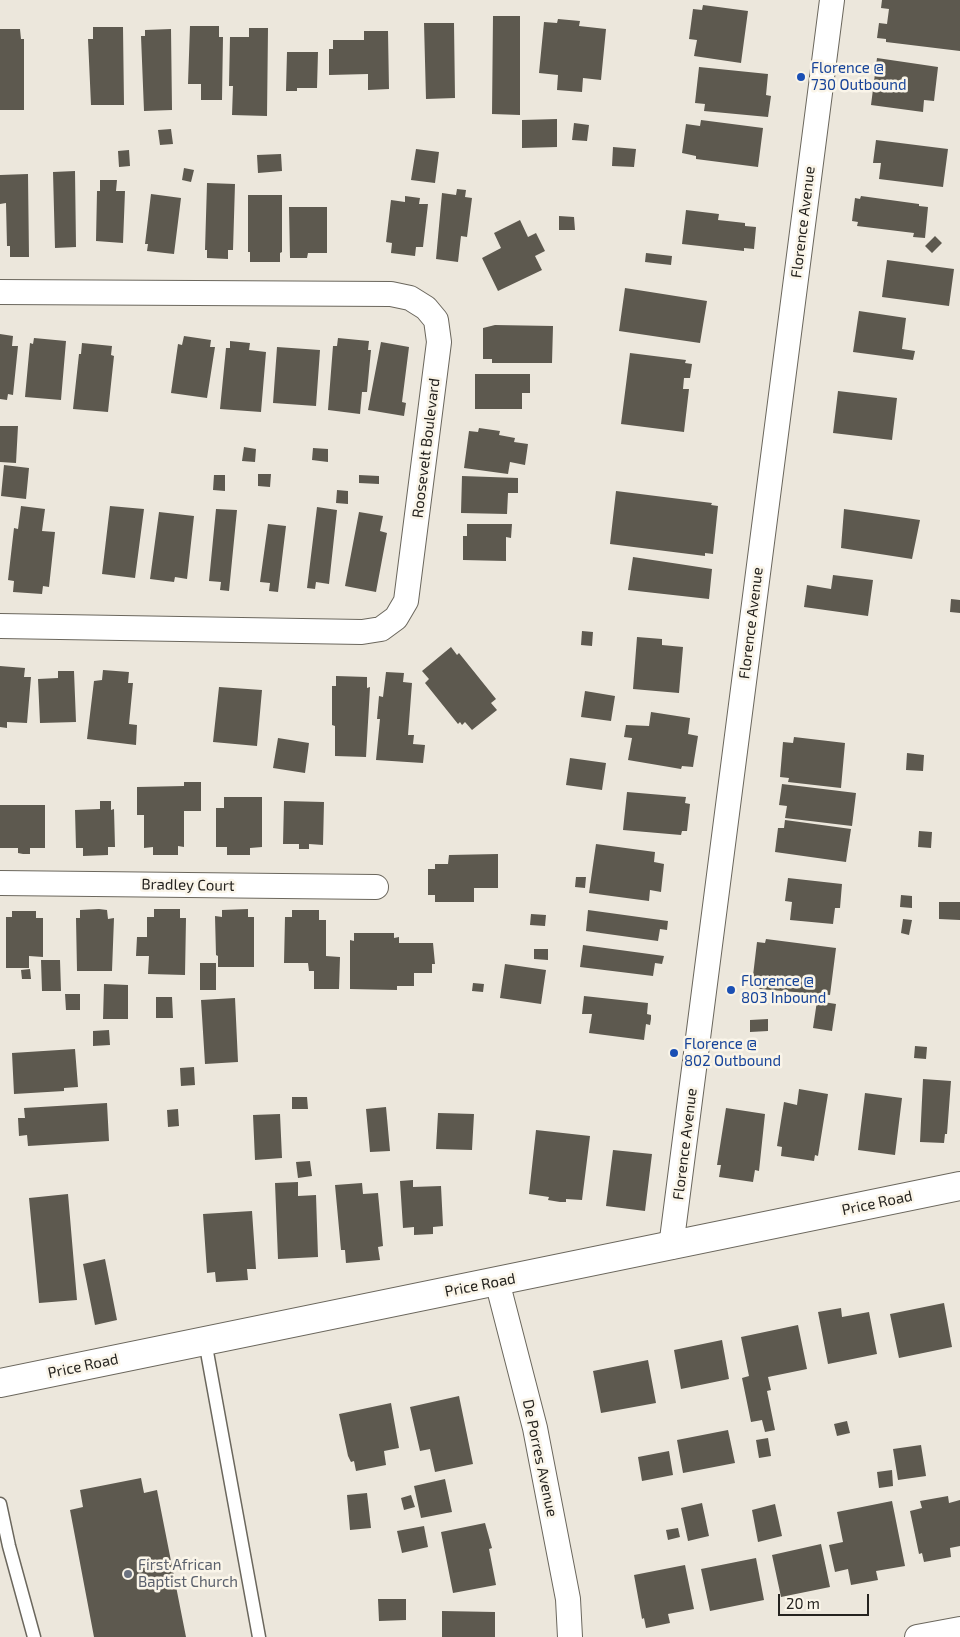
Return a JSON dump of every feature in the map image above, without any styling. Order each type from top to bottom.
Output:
[{"type":"street","name":"Florence Avenue","points":[[672,1247],[832,0]]},
{"type":"street","name":"Roosevelt Boulevard","points":[[0,292],[391,294],[410,298],[426,308],[436,320],[439,342],[406,601],[396,618],[381,628],[362,632],[0,626]]},
{"type":"street","name":"Bradley Court","points":[[0,883],[376,888]]},
{"type":"street","name":"Price Road","points":[[0,1383],[672,1247],[960,1186]]},
{"type":"street","name":"De Porres Avenue","points":[[497,1281],[535,1428],[568,1599],[570,1637]]},
{"type":"street","points":[[917,1637],[960,1629]]},
{"type":"lane","points":[[205,1341],[259,1637]]},
{"type":"lane","points":[[0,1504],[4,1550],[34,1637]]},
{"type":"building","points":[[882,0],[960,0],[960,51],[886,42],[886,39],[877,38],[879,23],[887,24],[889,9],[881,8]]},
{"type":"building","points":[[703,5],[748,11],[741,63],[694,56],[697,40],[689,39],[693,9],[702,10]]},
{"type":"building","points":[[493,16],[520,16],[520,115],[492,114]]},
{"type":"building","points":[[558,19],[580,21],[579,26],[606,29],[601,80],[583,78],[582,92],[557,90],[558,75],[539,73],[544,22],[557,23]]},
{"type":"building","points":[[424,23],[454,23],[455,98],[426,99]]},
{"type":"building","points":[[190,26],[219,26],[219,37],[223,37],[222,100],[201,100],[201,84],[188,84]]},
{"type":"building","points":[[93,27],[123,27],[124,105],[91,105],[88,39],[93,39]]},
{"type":"building","points":[[249,28],[268,28],[267,116],[232,115],[233,86],[229,86],[230,37],[249,37]]},
{"type":"building","points":[[0,29],[20,29],[21,39],[24,39],[24,110],[0,110]]},
{"type":"building","points":[[171,29],[172,110],[144,111],[141,36],[145,36],[145,30]]},
{"type":"building","points":[[364,31],[388,31],[389,89],[368,90],[368,74],[329,75],[329,49],[333,49],[333,40],[364,40]]},
{"type":"building","points":[[287,52],[318,52],[317,88],[297,88],[297,91],[286,91]]},
{"type":"building","points":[[877,58],[938,67],[934,101],[924,100],[923,112],[871,105]]},
{"type":"building","points":[[699,67],[768,74],[766,95],[771,96],[768,117],[704,111],[705,104],[695,103]]},
{"type":"building","points":[[557,119],[557,147],[522,148],[522,120]]},
{"type":"building","points":[[701,120],[763,128],[758,167],[696,159],[696,156],[682,153],[686,124],[700,126]]},
{"type":"building","points":[[574,123],[589,125],[587,141],[572,140]]},
{"type":"building","points":[[171,129],[173,144],[160,145],[158,130]]},
{"type":"building","points":[[876,140],[948,149],[943,187],[879,179],[881,163],[873,163]]},
{"type":"building","points":[[613,147],[636,149],[634,167],[612,166]]},
{"type":"building","points":[[416,149],[439,152],[435,183],[411,180]]},
{"type":"building","points":[[129,150],[130,166],[119,167],[118,151]]},
{"type":"building","points":[[281,154],[282,171],[258,173],[257,155]]},
{"type":"building","points":[[184,168],[194,170],[191,182],[182,180]]},
{"type":"building","points":[[75,171],[76,247],[55,248],[53,172]]},
{"type":"building","points":[[28,174],[29,257],[10,257],[10,246],[7,246],[6,203],[0,204],[0,175]]},
{"type":"building","points":[[100,180],[117,180],[116,191],[125,191],[123,243],[96,241],[97,191],[100,191]]},
{"type":"building","points":[[207,183],[235,184],[233,250],[228,250],[228,259],[207,258],[207,250],[205,250]]},
{"type":"building","points":[[457,189],[466,190],[465,197],[472,198],[467,237],[461,236],[458,262],[436,259],[442,193],[456,195]]},
{"type":"building","points":[[151,194],[181,198],[174,254],[147,251],[148,244],[145,244]]},
{"type":"building","points":[[248,195],[282,195],[282,252],[280,253],[280,262],[250,262],[250,252],[248,252]]},
{"type":"building","points":[[405,196],[420,198],[419,204],[428,204],[423,247],[416,247],[415,256],[391,253],[392,243],[386,242],[391,200],[405,202]]},
{"type":"building","points":[[861,196],[919,204],[919,206],[928,207],[925,238],[913,237],[914,233],[857,226],[858,222],[852,221],[855,198],[860,199]]},
{"type":"building","points":[[289,207],[327,207],[327,253],[308,253],[307,258],[290,258]]},
{"type":"building","points":[[686,210],[719,214],[718,220],[745,223],[745,226],[756,227],[754,249],[744,248],[744,251],[682,244]]},
{"type":"building","points":[[559,216],[574,217],[575,230],[559,230]]},
{"type":"building","points":[[520,220],[528,237],[536,233],[545,251],[535,256],[542,270],[498,291],[482,258],[501,248],[494,233]]},
{"type":"building","points":[[935,236],[942,243],[932,253],[925,246]]},
{"type":"building","points":[[646,253],[672,256],[671,265],[645,262]]},
{"type":"building","points":[[887,260],[954,269],[949,306],[882,297]]},
{"type":"building","points":[[625,288],[707,301],[700,343],[619,331]]},
{"type":"building","points":[[859,311],[906,318],[902,349],[915,351],[913,360],[853,352]]},
{"type":"building","points":[[495,325],[553,326],[552,363],[492,363],[492,359],[483,359],[483,328]]},
{"type":"building","points":[[0,334],[13,336],[12,346],[18,346],[13,395],[8,394],[7,400],[0,399]]},
{"type":"building","points":[[184,336],[211,340],[210,347],[215,347],[207,398],[171,393],[178,344],[182,345]]},
{"type":"building","points":[[34,338],[66,341],[61,400],[25,397],[30,343],[33,344]]},
{"type":"building","points":[[338,338],[369,341],[368,350],[371,350],[367,392],[362,392],[360,414],[328,410],[333,346],[337,346]]},
{"type":"building","points":[[230,341],[250,343],[249,350],[266,352],[261,412],[220,409],[226,348],[230,348]]},
{"type":"building","points":[[381,342],[409,347],[402,402],[406,403],[404,416],[368,410]]},
{"type":"building","points":[[82,343],[112,346],[111,355],[114,356],[108,412],[73,409]]},
{"type":"building","points":[[277,347],[320,350],[316,406],[273,403]]},
{"type":"building","points":[[630,353],[686,360],[685,363],[692,364],[690,378],[684,378],[683,389],[689,389],[684,432],[621,424]]},
{"type":"building","points":[[475,374],[530,374],[530,393],[522,393],[522,409],[475,409]]},
{"type":"building","points":[[838,391],[897,398],[892,440],[833,433]]},
{"type":"building","points":[[0,426],[18,426],[16,463],[0,462]]},
{"type":"building","points":[[479,428],[500,431],[499,435],[515,438],[514,442],[528,444],[525,465],[510,462],[508,474],[464,468],[469,431],[478,432]]},
{"type":"building","points":[[244,447],[256,449],[255,462],[242,461]]},
{"type":"building","points":[[313,448],[328,449],[328,462],[312,460]]},
{"type":"building","points":[[4,465],[29,468],[26,499],[1,496]]},
{"type":"building","points":[[258,474],[271,474],[270,487],[258,486]]},
{"type":"building","points":[[214,475],[225,475],[225,491],[213,490]]},
{"type":"building","points":[[359,475],[379,476],[379,484],[359,483]]},
{"type":"building","points":[[462,476],[518,478],[518,493],[508,493],[507,514],[461,513]]},
{"type":"building","points":[[337,490],[348,491],[348,504],[336,503]]},
{"type":"building","points":[[616,491],[712,503],[711,505],[718,506],[713,554],[705,553],[705,556],[610,544]]},
{"type":"building","points":[[21,506],[45,509],[42,531],[55,532],[49,587],[43,586],[42,594],[13,592],[14,581],[8,580],[14,528],[18,529]]},
{"type":"building","points":[[110,506],[144,509],[135,578],[102,574]]},
{"type":"building","points":[[317,507],[337,510],[329,584],[316,582],[315,589],[307,588]]},
{"type":"building","points":[[216,509],[237,510],[229,591],[220,590],[221,582],[209,581]]},
{"type":"building","points":[[844,509],[920,520],[912,559],[841,548]]},
{"type":"building","points":[[159,512],[194,516],[187,579],[175,577],[174,582],[150,579]]},
{"type":"building","points":[[359,512],[383,516],[380,531],[387,533],[376,592],[345,586]]},
{"type":"building","points":[[268,524],[286,526],[278,592],[269,591],[270,583],[260,582]]},
{"type":"building","points":[[467,524],[512,524],[511,538],[506,537],[506,561],[463,560],[463,536],[467,536]]},
{"type":"building","points":[[633,557],[712,569],[709,599],[628,590]]},
{"type":"building","points":[[833,575],[873,580],[868,616],[804,607],[807,585],[831,589]]},
{"type":"building","points":[[951,599],[960,600],[960,613],[950,612]]},
{"type":"building","points":[[582,631],[593,632],[592,646],[581,645]]},
{"type":"building","points":[[637,637],[662,639],[662,645],[683,647],[679,693],[633,689]]},
{"type":"building","points":[[451,647],[457,655],[459,653],[496,699],[491,703],[497,710],[472,730],[465,722],[462,725],[460,722],[458,724],[425,683],[429,679],[422,671]]},
{"type":"building","points":[[0,666],[25,668],[24,677],[31,677],[27,723],[7,722],[7,728],[0,727]]},
{"type":"building","points":[[103,670],[129,672],[128,683],[133,683],[129,724],[137,725],[136,745],[87,739],[94,681],[102,680]]},
{"type":"building","points":[[58,671],[74,671],[76,722],[40,723],[38,679],[58,678]]},
{"type":"building","points":[[386,672],[404,673],[403,682],[412,683],[408,735],[414,735],[413,744],[425,745],[423,763],[376,760],[380,719],[377,719],[379,696],[383,697]]},
{"type":"building","points":[[336,676],[367,677],[367,688],[370,687],[366,757],[335,756],[335,726],[332,725],[332,686],[336,686]]},
{"type":"building","points":[[219,687],[262,690],[257,746],[213,742]]},
{"type":"building","points":[[585,691],[615,696],[611,721],[581,717]]},
{"type":"building","points":[[651,712],[690,718],[688,734],[698,736],[693,767],[682,766],[681,769],[628,760],[632,738],[624,737],[626,725],[649,726]]},
{"type":"building","points":[[794,737],[845,743],[841,788],[788,782],[789,778],[780,777],[783,742],[793,743]]},
{"type":"building","points":[[278,738],[309,743],[305,773],[273,768]]},
{"type":"building","points":[[907,753],[924,755],[923,771],[906,770]]},
{"type":"building","points":[[570,758],[606,763],[602,790],[566,785]]},
{"type":"building","points":[[184,782],[201,782],[201,811],[184,811],[184,847],[178,846],[178,855],[153,855],[153,847],[144,848],[144,815],[137,815],[137,787],[184,786]]},
{"type":"building","points":[[782,784],[856,793],[852,826],[785,818],[787,806],[779,805]]},
{"type":"building","points":[[627,792],[686,797],[685,803],[690,804],[687,831],[682,831],[681,835],[623,830]]},
{"type":"building","points":[[224,797],[262,797],[262,847],[250,848],[250,855],[227,855],[227,847],[216,847],[216,808],[224,808]]},
{"type":"building","points":[[100,801],[111,801],[111,810],[114,809],[115,847],[108,847],[108,855],[83,856],[83,848],[76,848],[75,810],[100,809]]},
{"type":"building","points":[[284,801],[324,802],[323,845],[309,844],[309,849],[299,849],[299,844],[283,844]]},
{"type":"building","points":[[0,805],[45,805],[45,848],[30,848],[30,854],[23,854],[18,853],[18,848],[0,848]]},
{"type":"building","points":[[785,820],[851,829],[846,862],[775,852],[778,828],[784,828]]},
{"type":"building","points":[[919,831],[932,832],[931,848],[918,847]]},
{"type":"building","points":[[596,844],[655,852],[654,862],[664,864],[661,892],[650,890],[649,901],[589,893]]},
{"type":"building","points":[[498,854],[498,888],[474,888],[474,902],[435,902],[435,895],[428,895],[428,869],[435,869],[435,864],[448,864],[449,855]]},
{"type":"building","points":[[576,877],[586,877],[585,888],[575,887]]},
{"type":"building","points":[[788,878],[842,884],[840,908],[835,908],[833,924],[790,920],[792,902],[785,901]]},
{"type":"building","points":[[901,895],[912,896],[912,908],[900,907]]},
{"type":"building","points":[[939,902],[960,902],[960,920],[939,919]]},
{"type":"building","points":[[154,909],[180,909],[180,918],[186,918],[185,975],[148,974],[149,956],[136,956],[137,937],[147,937],[147,917],[154,917]]},
{"type":"building","points":[[248,909],[248,917],[254,917],[254,967],[218,967],[215,916],[222,917],[222,910]]},
{"type":"building","points":[[80,910],[107,910],[108,919],[114,918],[112,971],[77,971],[76,918],[80,918]]},
{"type":"building","points":[[292,910],[319,910],[319,920],[326,920],[326,956],[340,957],[339,989],[314,989],[314,971],[309,971],[308,963],[284,963],[285,917],[292,917]]},
{"type":"building","points":[[588,910],[668,921],[667,930],[660,929],[658,941],[586,931]]},
{"type":"building","points":[[12,911],[36,911],[36,918],[43,918],[43,957],[29,956],[29,968],[6,968],[6,917],[12,917]]},
{"type":"building","points":[[531,914],[546,915],[545,926],[530,925]]},
{"type":"building","points":[[903,919],[912,920],[909,935],[901,933]]},
{"type":"building","points":[[354,933],[394,933],[394,938],[399,937],[399,943],[433,943],[435,964],[432,964],[432,973],[414,973],[414,986],[397,986],[397,990],[350,989],[350,940],[354,941]]},
{"type":"building","points":[[766,939],[836,948],[830,995],[759,989],[760,985],[752,984],[757,942],[765,943]]},
{"type":"building","points":[[583,945],[664,956],[662,964],[655,963],[653,976],[580,967]]},
{"type":"building","points":[[534,949],[548,949],[548,960],[534,959]]},
{"type":"building","points":[[41,960],[60,960],[61,991],[42,991]]},
{"type":"building","points":[[200,963],[216,963],[216,990],[200,990]]},
{"type":"building","points":[[505,964],[546,970],[541,1004],[500,998]]},
{"type":"building","points":[[30,969],[31,979],[22,979],[21,970]]},
{"type":"building","points":[[473,983],[484,984],[483,992],[472,991]]},
{"type":"building","points":[[104,984],[128,985],[128,1019],[103,1019]]},
{"type":"building","points":[[65,994],[80,994],[80,1010],[66,1010]]},
{"type":"building","points":[[584,996],[648,1003],[647,1014],[651,1015],[651,1019],[650,1025],[646,1024],[644,1040],[589,1033],[592,1014],[582,1014]]},
{"type":"building","points":[[156,997],[172,997],[173,1018],[156,1018]]},
{"type":"building","points":[[235,998],[238,1062],[205,1064],[201,1000]]},
{"type":"building","points":[[817,1001],[836,1004],[832,1031],[813,1028]]},
{"type":"building","points":[[768,1019],[768,1031],[750,1032],[750,1020]]},
{"type":"building","points":[[109,1030],[110,1045],[93,1046],[93,1031]]},
{"type":"building","points":[[915,1046],[927,1047],[926,1059],[914,1058]]},
{"type":"building","points":[[75,1049],[78,1087],[64,1088],[64,1091],[14,1094],[12,1053]]},
{"type":"building","points":[[194,1067],[195,1085],[181,1086],[180,1068]]},
{"type":"building","points":[[923,1079],[951,1081],[947,1134],[945,1134],[944,1143],[920,1142]]},
{"type":"building","points":[[799,1089],[828,1094],[818,1156],[815,1155],[814,1161],[781,1156],[782,1147],[777,1146],[784,1102],[797,1105]]},
{"type":"building","points":[[865,1093],[902,1098],[895,1155],[858,1150]]},
{"type":"building","points":[[292,1097],[307,1097],[308,1109],[292,1109]]},
{"type":"building","points":[[107,1103],[109,1141],[28,1146],[27,1135],[19,1136],[18,1118],[25,1118],[24,1108]]},
{"type":"building","points":[[386,1107],[390,1151],[370,1152],[366,1109]]},
{"type":"building","points":[[726,1108],[765,1114],[759,1171],[755,1170],[753,1182],[719,1177],[721,1165],[717,1165]]},
{"type":"building","points":[[178,1109],[179,1126],[168,1127],[167,1110]]},
{"type":"building","points":[[438,1113],[474,1114],[472,1150],[436,1149]]},
{"type":"building","points":[[280,1114],[282,1158],[255,1160],[253,1115]]},
{"type":"building","points":[[536,1130],[590,1136],[582,1200],[566,1199],[566,1202],[560,1202],[548,1200],[549,1197],[529,1194]]},
{"type":"building","points":[[613,1150],[652,1154],[645,1211],[606,1206]]},
{"type":"building","points":[[310,1161],[312,1176],[298,1178],[296,1162]]},
{"type":"building","points":[[413,1180],[413,1187],[441,1186],[443,1226],[433,1227],[433,1234],[414,1235],[414,1227],[403,1228],[400,1181]]},
{"type":"building","points":[[298,1182],[298,1196],[316,1195],[318,1257],[278,1259],[275,1183]]},
{"type":"building","points":[[362,1183],[363,1194],[378,1193],[383,1246],[378,1247],[380,1260],[346,1263],[345,1250],[341,1250],[335,1185]]},
{"type":"building","points":[[68,1194],[77,1300],[39,1303],[29,1198]]},
{"type":"building","points":[[252,1211],[256,1269],[247,1269],[248,1280],[216,1282],[215,1272],[207,1273],[203,1214]]},
{"type":"building","points":[[105,1259],[117,1320],[95,1325],[83,1264]]},
{"type":"building","points":[[944,1303],[952,1347],[899,1358],[890,1314]]},
{"type":"building","points":[[841,1308],[842,1317],[869,1312],[877,1354],[828,1364],[818,1312]]},
{"type":"building","points":[[798,1325],[807,1369],[768,1377],[771,1390],[767,1391],[775,1430],[765,1432],[762,1420],[751,1422],[742,1378],[749,1376],[741,1337]]},
{"type":"building","points":[[722,1340],[729,1379],[681,1389],[674,1350]]},
{"type":"building","points":[[648,1360],[656,1403],[601,1413],[593,1371]]},
{"type":"building","points":[[459,1396],[473,1464],[435,1472],[430,1449],[420,1451],[410,1407]]},
{"type":"building","points":[[391,1403],[399,1448],[384,1451],[386,1465],[356,1471],[354,1461],[351,1462],[348,1456],[339,1414]]},
{"type":"building","points":[[847,1421],[850,1433],[837,1436],[834,1424]]},
{"type":"building","points":[[728,1430],[735,1463],[683,1473],[677,1440]]},
{"type":"building","points":[[768,1438],[771,1456],[759,1458],[756,1440]]},
{"type":"building","points":[[921,1445],[926,1476],[898,1480],[893,1449]]},
{"type":"building","points":[[669,1451],[673,1475],[642,1481],[638,1457]]},
{"type":"building","points":[[892,1470],[893,1486],[879,1488],[877,1472]]},
{"type":"building","name":"First African Baptist Church","points":[[141,1478],[144,1493],[157,1490],[186,1637],[94,1637],[70,1510],[83,1507],[80,1490]]},
{"type":"building","points":[[445,1479],[452,1512],[421,1518],[414,1486]]},
{"type":"building","points":[[367,1493],[371,1528],[350,1530],[347,1495]]},
{"type":"building","points":[[411,1495],[415,1507],[404,1510],[401,1498]]},
{"type":"building","points":[[948,1496],[949,1503],[960,1500],[960,1546],[950,1548],[951,1557],[924,1562],[922,1553],[919,1554],[910,1511],[922,1508],[920,1501]]},
{"type":"building","points":[[892,1501],[905,1566],[876,1571],[878,1580],[851,1585],[848,1569],[835,1572],[829,1545],[843,1542],[837,1512]]},
{"type":"building","points":[[702,1503],[709,1536],[688,1541],[681,1508]]},
{"type":"building","points":[[775,1504],[782,1536],[758,1542],[752,1510]]},
{"type":"building","points":[[485,1523],[492,1548],[489,1549],[496,1585],[453,1593],[441,1532]]},
{"type":"building","points":[[424,1526],[428,1547],[402,1553],[397,1531]]},
{"type":"building","points":[[678,1528],[680,1537],[668,1540],[666,1530]]},
{"type":"building","points":[[821,1544],[830,1587],[781,1597],[772,1555]]},
{"type":"building","points":[[756,1558],[764,1600],[710,1611],[701,1569]]},
{"type":"building","points":[[685,1565],[694,1609],[668,1614],[670,1623],[646,1628],[644,1618],[642,1619],[634,1575]]},
{"type":"building","points":[[378,1599],[406,1599],[406,1620],[379,1621]]},
{"type":"building","points":[[442,1611],[495,1612],[495,1637],[442,1637]]},
{"type":"place","name":"Florence @ 730 Outbound","points":[[801,77]]},
{"type":"place","name":"Florence @ 803 Inbound","points":[[731,990]]},
{"type":"place","name":"Florence @ 802 Outbound","points":[[674,1053]]},
{"type":"place","name":"First African Baptist Church","points":[[128,1574]]}]
